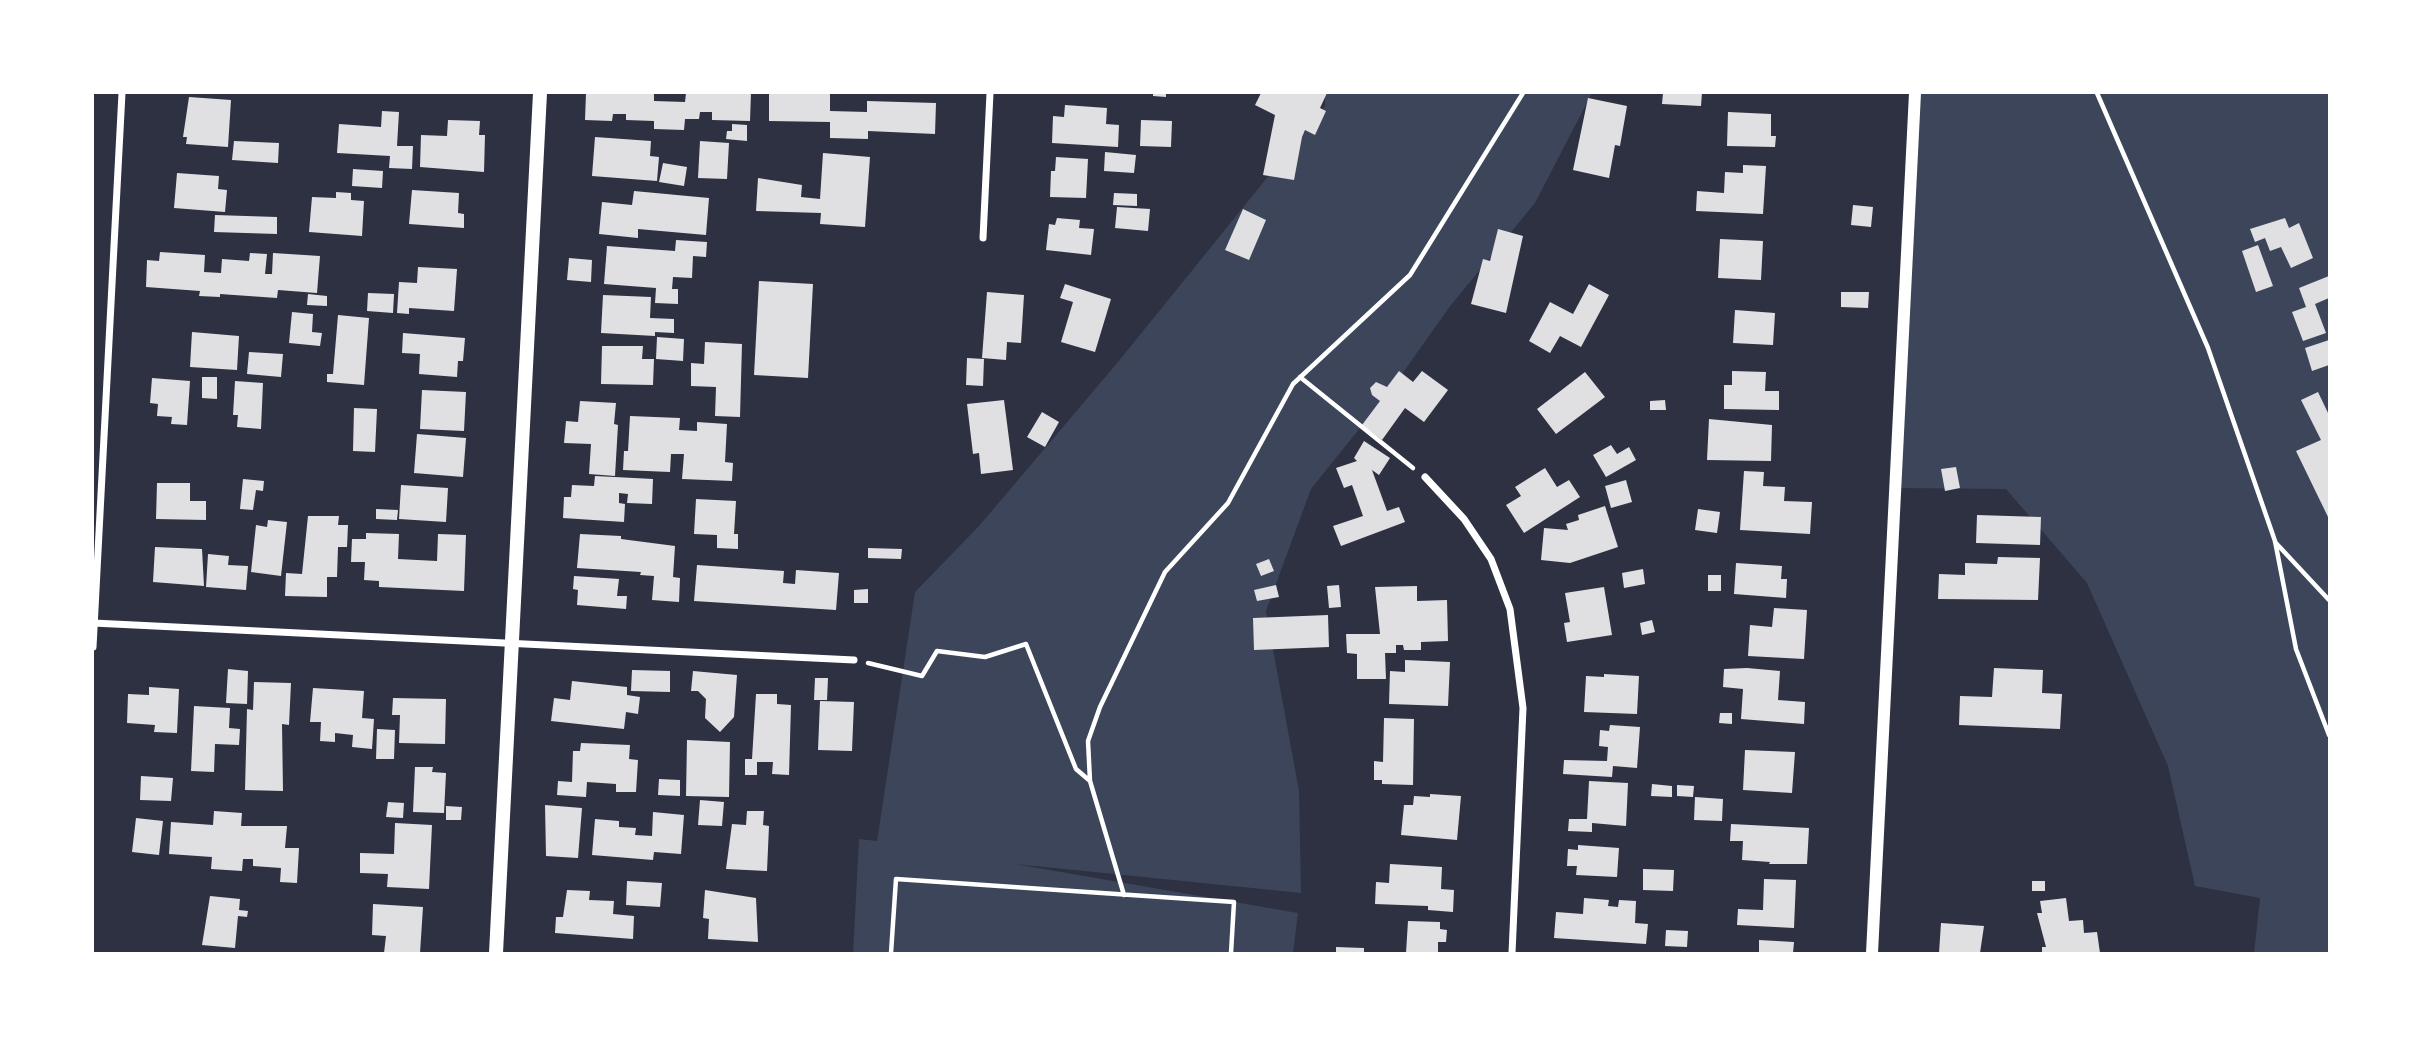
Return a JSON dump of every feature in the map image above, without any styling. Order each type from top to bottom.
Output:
[{"type":"main road","points":[[496,953],[540,93]]},
{"type":"street","points":[[93,647],[122,93]]},
{"type":"street","points":[[983,238],[990,93]]},
{"type":"street","points":[[1872,953],[1915,93]]},
{"type":"street","points":[[1425,477],[1464,519],[1491,559],[1510,609],[1523,708],[1511,953]]},
{"type":"street","points":[[93,623],[854,660]]},
{"type":"path","points":[[1124,895],[1090,781],[1088,741],[1100,707],[1166,572],[1228,503],[1293,384],[1410,275],[1522,93]]},
{"type":"path","points":[[2097,93],[2208,348],[2275,541],[2296,649],[2329,734]]},
{"type":"path","points":[[1300,377],[1425,477]]},
{"type":"path","points":[[2275,541],[2329,600]]},
{"type":"path","points":[[854,660],[922,676],[937,651],[985,657],[1026,644],[1076,769],[1090,781]]},
{"type":"path","points":[[891,953],[896,879],[1234,902],[1231,953]]},
{"type":"shaded area","points":[[1325,93],[1592,93],[1535,203],[1451,305],[1392,388],[1311,489],[1266,611],[1299,791],[1301,893],[1015,864],[1298,913],[1293,953],[853,953],[859,839],[877,841],[915,592],[979,526],[1118,362],[1325,106]]},
{"type":"shaded area","points":[[1916,93],[2329,93],[2329,953],[2254,953],[2260,898],[2195,886],[2168,766],[2087,583],[2006,489],[1892,488]]},
{"type":"building","points":[[586,93],[654,93],[654,101],[685,102],[686,93],[751,93],[750,121],[712,120],[712,112],[700,112],[699,119],[685,119],[684,130],[654,129],[654,121],[626,120],[626,114],[613,114],[612,121],[585,120]]},
{"type":"building","points":[[769,93],[830,93],[830,111],[867,112],[867,101],[936,103],[935,134],[868,131],[868,139],[830,138],[830,122],[769,121]]},
{"type":"building","points":[[1153,93],[1166,93],[1166,97],[1153,96]]},
{"type":"building","points":[[1261,93],[1327,93],[1320,108],[1326,111],[1315,135],[1305,130],[1302,137],[1294,180],[1263,175],[1275,115],[1255,105]]},
{"type":"building","points":[[1663,93],[1702,93],[1701,106],[1662,104]]},
{"type":"building","points":[[189,97],[231,100],[228,147],[186,144],[187,137],[183,137]]},
{"type":"building","points":[[1588,98],[1627,106],[1620,146],[1615,145],[1609,178],[1573,170]]},
{"type":"building","points":[[1065,105],[1107,108],[1106,124],[1119,125],[1118,147],[1052,143],[1053,116],[1064,117]]},
{"type":"building","points":[[382,111],[399,112],[397,146],[413,146],[412,169],[389,168],[390,156],[337,153],[339,124],[381,127]]},
{"type":"building","points":[[1728,112],[1771,114],[1771,136],[1776,136],[1775,147],[1727,146]]},
{"type":"building","points":[[448,120],[480,121],[479,135],[485,135],[484,172],[420,167],[421,135],[447,136]]},
{"type":"building","points":[[1141,120],[1172,121],[1171,147],[1140,146]]},
{"type":"building","points":[[732,124],[747,125],[747,141],[726,139],[727,131],[732,131]]},
{"type":"building","points":[[595,137],[651,141],[650,156],[659,157],[657,181],[592,176]]},
{"type":"building","points":[[234,141],[279,143],[278,163],[232,160]]},
{"type":"building","points":[[700,141],[729,143],[727,179],[698,178]]},
{"type":"building","points":[[1105,152],[1136,155],[1134,173],[1104,171]]},
{"type":"building","points":[[823,153],[870,157],[865,227],[820,224],[821,213],[756,211],[758,178],[802,185],[801,197],[820,199]]},
{"type":"building","points":[[1056,157],[1088,159],[1086,198],[1050,197],[1051,171],[1055,171]]},
{"type":"building","points":[[663,163],[687,167],[684,186],[659,182]]},
{"type":"building","points":[[1743,165],[1766,166],[1763,214],[1696,211],[1697,191],[1724,193],[1725,172],[1743,173]]},
{"type":"building","points":[[353,169],[383,171],[382,188],[352,186]]},
{"type":"building","points":[[177,173],[219,176],[218,189],[227,190],[225,212],[174,208]]},
{"type":"building","points":[[412,190],[459,193],[458,213],[464,214],[464,228],[409,224]]},
{"type":"building","points":[[634,191],[709,198],[706,235],[638,229],[638,238],[599,234],[602,202],[632,205]]},
{"type":"building","points":[[336,192],[351,193],[351,200],[364,201],[362,236],[309,232],[312,197],[336,198]]},
{"type":"building","points":[[1114,193],[1137,194],[1137,206],[1113,205]]},
{"type":"building","points":[[1853,205],[1873,207],[1871,227],[1851,225]]},
{"type":"building","points":[[1117,207],[1150,209],[1148,231],[1115,228]]},
{"type":"building","points":[[1243,209],[1266,220],[1249,260],[1225,250]]},
{"type":"building","points":[[215,215],[277,217],[277,234],[214,232]]},
{"type":"building","points":[[1057,218],[1080,220],[1079,228],[1094,229],[1091,255],[1046,250],[1049,224],[1055,225]]},
{"type":"building","points":[[2285,218],[2289,228],[2299,223],[2313,258],[2291,268],[2281,247],[2270,251],[2265,238],[2255,242],[2250,229]]},
{"type":"building","points":[[1498,229],[1523,236],[1506,313],[1471,304],[1483,259],[1490,261]]},
{"type":"building","points":[[1720,239],[1763,241],[1761,280],[1718,278]]},
{"type":"building","points":[[676,240],[707,242],[706,257],[693,256],[692,278],[673,277],[672,289],[678,289],[678,304],[655,303],[656,288],[604,284],[607,246],[675,251]]},
{"type":"building","points":[[2258,245],[2273,286],[2256,292],[2242,251]]},
{"type":"building","points":[[160,252],[205,255],[204,272],[221,273],[222,259],[249,261],[250,253],[267,254],[265,274],[272,274],[273,253],[320,256],[317,293],[278,290],[277,298],[220,294],[220,297],[199,296],[200,291],[146,287],[147,260],[159,261]]},
{"type":"building","points":[[569,258],[592,260],[591,282],[567,280]]},
{"type":"building","points":[[418,267],[457,269],[454,311],[409,308],[409,314],[397,313],[399,282],[417,283]]},
{"type":"building","points":[[2329,276],[2329,298],[2315,304],[2326,333],[2303,341],[2292,312],[2306,307],[2299,288]]},
{"type":"building","points":[[759,281],[813,284],[808,378],[754,375]]},
{"type":"building","points":[[1065,284],[1111,299],[1095,352],[1061,342],[1073,302],[1060,298]]},
{"type":"building","points":[[1589,284],[1609,295],[1581,347],[1560,336],[1550,353],[1529,341],[1550,302],[1573,314]]},
{"type":"building","points":[[987,292],[1024,295],[1021,343],[1007,342],[1006,360],[982,358]]},
{"type":"building","points":[[1841,292],[1869,292],[1868,308],[1841,307]]},
{"type":"building","points":[[368,293],[394,294],[393,313],[367,311]]},
{"type":"building","points":[[308,294],[327,296],[327,306],[307,305]]},
{"type":"building","points":[[603,295],[651,297],[650,318],[674,319],[674,333],[655,332],[655,336],[601,333]]},
{"type":"building","points":[[1735,310],[1775,313],[1773,345],[1733,343]]},
{"type":"building","points":[[292,312],[313,314],[312,332],[322,333],[320,346],[289,343]]},
{"type":"building","points":[[338,315],[369,318],[364,385],[327,382],[327,374],[333,374]]},
{"type":"building","points":[[192,332],[239,336],[237,370],[190,367]]},
{"type":"building","points":[[403,333],[465,338],[463,361],[458,361],[457,377],[419,374],[420,354],[402,353]]},
{"type":"building","points":[[657,337],[684,339],[683,361],[656,359]]},
{"type":"building","points":[[2329,340],[2329,365],[2312,371],[2305,348]]},
{"type":"building","points":[[705,342],[742,344],[740,417],[715,416],[716,387],[691,386],[691,363],[704,364]]},
{"type":"building","points":[[602,346],[643,346],[642,359],[654,359],[653,385],[601,384]]},
{"type":"building","points":[[249,352],[283,354],[281,377],[247,374]]},
{"type":"building","points":[[967,358],[984,359],[983,386],[966,385]]},
{"type":"building","points":[[1399,371],[1413,382],[1422,371],[1448,390],[1424,422],[1405,408],[1382,440],[1362,425],[1380,401],[1372,395],[1370,388],[1376,382],[1387,387]]},
{"type":"building","points":[[1732,371],[1766,372],[1765,391],[1779,391],[1779,410],[1724,409],[1724,385],[1732,385]]},
{"type":"building","points":[[1585,372],[1605,397],[1556,434],[1537,409]]},
{"type":"building","points":[[202,377],[217,377],[217,399],[202,398]]},
{"type":"building","points":[[152,378],[190,381],[187,425],[171,424],[172,417],[157,416],[158,404],[150,403]]},
{"type":"building","points":[[235,381],[263,383],[261,429],[237,427],[238,415],[233,415]]},
{"type":"building","points":[[422,390],[466,392],[464,431],[420,429]]},
{"type":"building","points":[[2318,392],[2329,415],[2329,519],[2296,451],[2321,440],[2301,400]]},
{"type":"building","points":[[1004,400],[1013,470],[981,474],[979,453],[973,454],[967,404]]},
{"type":"building","points":[[1665,400],[1666,410],[1650,410],[1650,401]]},
{"type":"building","points":[[580,401],[616,403],[614,424],[618,425],[615,476],[589,474],[591,444],[564,443],[566,421],[578,422]]},
{"type":"building","points":[[354,408],[377,409],[375,452],[353,451]]},
{"type":"building","points":[[1042,412],[1059,422],[1045,447],[1027,437]]},
{"type":"building","points":[[630,416],[680,418],[679,430],[697,431],[697,422],[727,424],[725,462],[733,463],[732,481],[682,479],[684,454],[671,454],[670,472],[623,470],[624,451],[628,451]]},
{"type":"building","points":[[1709,419],[1772,425],[1771,461],[1707,460]]},
{"type":"building","points":[[417,434],[466,438],[463,477],[414,473]]},
{"type":"building","points":[[1364,441],[1390,458],[1379,475],[1372,470],[1387,511],[1399,507],[1405,522],[1341,546],[1333,526],[1363,516],[1352,485],[1344,488],[1336,468],[1357,461],[1354,458]]},
{"type":"building","points":[[1611,445],[1617,454],[1629,447],[1636,460],[1606,477],[1593,455]]},
{"type":"building","points":[[1956,467],[1960,488],[1945,491],[1941,469]]},
{"type":"building","points":[[1545,468],[1557,487],[1569,480],[1580,497],[1524,533],[1506,505],[1521,496],[1515,487]]},
{"type":"building","points":[[1744,471],[1764,472],[1763,486],[1785,487],[1784,501],[1812,502],[1810,534],[1740,530]]},
{"type":"building","points":[[595,476],[653,479],[652,504],[627,503],[628,494],[619,493],[619,503],[625,504],[624,522],[563,518],[564,497],[571,497],[572,485],[594,486]]},
{"type":"building","points":[[243,479],[264,481],[263,491],[256,490],[253,510],[240,509]]},
{"type":"building","points":[[1626,480],[1632,502],[1611,508],[1605,486]]},
{"type":"building","points":[[157,483],[190,483],[190,501],[206,501],[206,520],[156,519]]},
{"type":"building","points":[[401,485],[448,488],[446,522],[399,519]]},
{"type":"building","points":[[696,499],[736,501],[734,534],[738,534],[738,549],[717,548],[717,535],[694,534]]},
{"type":"building","points":[[1605,506],[1618,547],[1570,563],[1541,560],[1544,528],[1568,530],[1566,524],[1579,520],[1578,515]]},
{"type":"building","points":[[376,509],[398,510],[397,520],[376,519]]},
{"type":"building","points":[[1698,509],[1720,512],[1717,533],[1695,530]]},
{"type":"building","points":[[1977,515],[2041,517],[2040,545],[1976,543]]},
{"type":"building","points":[[308,516],[339,516],[338,525],[348,525],[347,547],[338,547],[337,577],[327,577],[327,597],[285,596],[286,573],[302,574]]},
{"type":"building","points":[[268,520],[287,522],[281,576],[251,572],[256,525],[267,527]]},
{"type":"building","points":[[366,533],[399,534],[398,559],[437,561],[438,534],[466,535],[464,591],[379,587],[379,581],[364,580],[365,562],[351,562],[352,539],[366,539]]},
{"type":"building","points":[[580,534],[621,536],[621,539],[675,546],[673,577],[680,578],[679,602],[652,600],[654,576],[640,575],[641,572],[577,568]]},
{"type":"building","points":[[155,547],[202,549],[204,586],[153,582]]},
{"type":"building","points":[[868,548],[902,549],[901,559],[868,558]]},
{"type":"building","points":[[208,554],[229,556],[228,565],[248,566],[246,590],[206,587]]},
{"type":"building","points":[[1998,557],[2040,558],[2038,600],[1938,599],[1939,574],[1965,575],[1965,563],[1997,564]]},
{"type":"building","points":[[1269,559],[1274,571],[1261,576],[1256,564]]},
{"type":"building","points":[[1736,563],[1782,566],[1781,579],[1787,579],[1786,598],[1734,594]]},
{"type":"building","points":[[697,565],[784,571],[783,583],[795,584],[796,570],[839,573],[836,610],[694,601]]},
{"type":"building","points":[[1643,569],[1645,584],[1624,588],[1622,573]]},
{"type":"building","points":[[1708,575],[1721,575],[1721,591],[1708,591]]},
{"type":"building","points":[[574,576],[619,579],[617,596],[627,596],[626,609],[577,605],[578,590],[573,589]]},
{"type":"building","points":[[1276,585],[1279,597],[1257,601],[1254,590]]},
{"type":"building","points":[[1339,585],[1341,607],[1329,608],[1327,586]]},
{"type":"building","points":[[1417,586],[1417,601],[1447,600],[1448,641],[1421,642],[1421,650],[1404,650],[1403,645],[1396,645],[1396,653],[1385,653],[1386,679],[1357,679],[1357,654],[1347,653],[1346,634],[1380,634],[1375,587]]},
{"type":"building","points":[[1604,587],[1612,635],[1567,642],[1564,623],[1570,622],[1565,593]]},
{"type":"building","points":[[868,589],[868,603],[854,603],[854,590]]},
{"type":"building","points":[[1774,608],[1807,610],[1804,659],[1748,656],[1750,625],[1772,627]]},
{"type":"building","points":[[1328,615],[1329,647],[1254,650],[1253,618]]},
{"type":"building","points":[[1652,620],[1655,632],[1642,635],[1640,623]]},
{"type":"building","points":[[1405,660],[1450,662],[1448,706],[1389,704],[1390,671],[1405,672]]},
{"type":"building","points":[[1994,668],[2043,670],[2042,693],[2062,694],[2060,729],[1959,725],[1960,696],[1992,697]]},
{"type":"building","points":[[228,669],[248,671],[247,704],[226,703]]},
{"type":"building","points":[[1724,669],[1780,671],[1778,700],[1805,702],[1804,724],[1741,719],[1743,689],[1723,687]]},
{"type":"building","points":[[632,670],[670,671],[670,692],[631,691]]},
{"type":"building","points":[[693,671],[737,675],[734,717],[720,732],[705,718],[706,699],[698,691],[691,691]]},
{"type":"building","points":[[1604,674],[1639,676],[1637,714],[1584,712],[1586,676],[1604,677]]},
{"type":"building","points":[[815,678],[828,678],[827,700],[814,700]]},
{"type":"building","points":[[572,681],[627,687],[627,695],[640,697],[638,714],[626,712],[624,729],[551,721],[554,698],[570,700]]},
{"type":"building","points":[[254,682],[291,683],[289,725],[282,724],[283,791],[245,790],[247,709],[253,710]]},
{"type":"building","points":[[149,687],[179,689],[177,733],[154,732],[155,725],[127,723],[128,694],[149,695]]},
{"type":"building","points":[[313,688],[364,691],[362,718],[374,719],[372,749],[352,747],[353,735],[335,733],[335,742],[320,741],[321,722],[310,722]]},
{"type":"building","points":[[756,694],[777,694],[777,704],[791,705],[789,775],[772,774],[773,762],[757,762],[757,775],[745,775],[745,759],[752,759]]},
{"type":"building","points":[[393,698],[446,699],[445,744],[399,743],[400,715],[392,715]]},
{"type":"building","points":[[820,701],[854,702],[852,751],[818,750]]},
{"type":"building","points":[[194,706],[230,708],[229,728],[240,729],[239,745],[215,744],[214,772],[191,771]]},
{"type":"building","points":[[1720,713],[1732,713],[1732,724],[1719,723]]},
{"type":"building","points":[[1384,718],[1414,719],[1413,785],[1382,784],[1382,780],[1374,780],[1374,761],[1383,762]]},
{"type":"building","points":[[1610,725],[1640,727],[1637,768],[1613,766],[1612,777],[1563,774],[1564,760],[1607,761],[1608,747],[1599,746],[1600,730],[1609,731]]},
{"type":"building","points":[[377,729],[395,730],[394,759],[376,759]]},
{"type":"building","points":[[687,740],[730,742],[729,797],[686,796]]},
{"type":"building","points":[[581,743],[630,745],[629,759],[638,760],[636,792],[616,792],[616,784],[587,782],[586,797],[557,795],[558,781],[572,782],[573,751],[580,751]]},
{"type":"building","points":[[1745,750],[1795,752],[1792,793],[1743,790]]},
{"type":"building","points":[[415,767],[433,767],[432,772],[446,773],[444,813],[413,812]]},
{"type":"building","points":[[141,776],[173,778],[171,801],[140,800]]},
{"type":"building","points":[[659,779],[680,780],[680,796],[658,795]]},
{"type":"building","points":[[1589,781],[1628,783],[1626,826],[1592,823],[1592,832],[1568,831],[1569,819],[1587,819]]},
{"type":"building","points":[[1652,784],[1672,786],[1672,797],[1651,796]]},
{"type":"building","points":[[1677,785],[1694,786],[1693,797],[1677,796]]},
{"type":"building","points":[[1430,794],[1461,796],[1457,840],[1401,835],[1404,805],[1413,805],[1414,796],[1430,797]]},
{"type":"building","points":[[1695,797],[1723,799],[1722,821],[1694,820]]},
{"type":"building","points":[[700,800],[724,802],[722,826],[698,825]]},
{"type":"building","points":[[388,802],[404,803],[403,818],[386,817]]},
{"type":"building","points":[[545,805],[582,808],[578,858],[546,856]]},
{"type":"building","points":[[446,806],[462,807],[461,820],[446,820]]},
{"type":"building","points":[[214,811],[242,813],[241,826],[287,826],[285,848],[299,848],[297,883],[280,882],[281,868],[253,866],[253,859],[243,859],[242,871],[211,869],[212,857],[169,854],[171,822],[213,825]]},
{"type":"building","points":[[747,811],[764,811],[763,825],[769,826],[767,871],[726,869],[732,824],[746,825]]},
{"type":"building","points":[[653,812],[684,815],[681,854],[654,852],[653,860],[592,855],[595,819],[619,821],[619,827],[636,828],[635,835],[652,836]]},
{"type":"building","points":[[136,818],[163,821],[159,855],[132,852]]},
{"type":"building","points":[[395,823],[432,825],[429,889],[387,887],[388,874],[360,873],[360,853],[394,854]]},
{"type":"building","points":[[1731,824],[1809,828],[1807,864],[1769,864],[1770,862],[1742,860],[1743,841],[1730,841]]},
{"type":"building","points":[[1578,845],[1619,848],[1617,877],[1576,875],[1577,866],[1567,866],[1568,849],[1578,850]]},
{"type":"building","points":[[1390,864],[1442,867],[1441,889],[1454,890],[1453,912],[1428,910],[1428,906],[1375,904],[1376,882],[1389,883]]},
{"type":"building","points":[[1643,869],[1674,870],[1673,891],[1643,890]]},
{"type":"building","points":[[1764,879],[1796,880],[1794,928],[1737,925],[1738,909],[1763,910]]},
{"type":"building","points":[[627,881],[662,883],[660,907],[626,905]]},
{"type":"building","points":[[2032,881],[2045,881],[2045,891],[2032,891]]},
{"type":"building","points":[[567,890],[590,891],[589,900],[614,901],[613,914],[634,916],[633,939],[555,933],[556,917],[563,917]]},
{"type":"building","points":[[705,890],[756,898],[758,942],[708,939],[709,919],[703,918]]},
{"type":"building","points":[[210,896],[240,899],[239,910],[248,911],[247,917],[238,916],[235,948],[202,945]]},
{"type":"building","points":[[1584,898],[1609,900],[1608,906],[1618,907],[1619,900],[1636,901],[1635,923],[1648,924],[1646,944],[1554,938],[1556,912],[1583,914]]},
{"type":"building","points":[[2066,898],[2069,921],[2083,920],[2084,933],[2097,932],[2100,953],[2042,953],[2042,947],[2046,947],[2037,913],[2042,913],[2040,901]]},
{"type":"building","points":[[373,904],[423,907],[420,953],[384,953],[386,936],[372,935]]},
{"type":"building","points":[[1408,921],[1440,922],[1440,929],[1447,930],[1446,942],[1438,942],[1438,953],[1406,953]]},
{"type":"building","points":[[1941,923],[1984,926],[1980,953],[1939,953]]},
{"type":"building","points":[[1666,930],[1688,931],[1687,947],[1665,946]]},
{"type":"building","points":[[1759,940],[1794,942],[1793,953],[1759,953]]},
{"type":"building","points":[[1336,947],[1364,948],[1364,953],[1336,953]]}]
